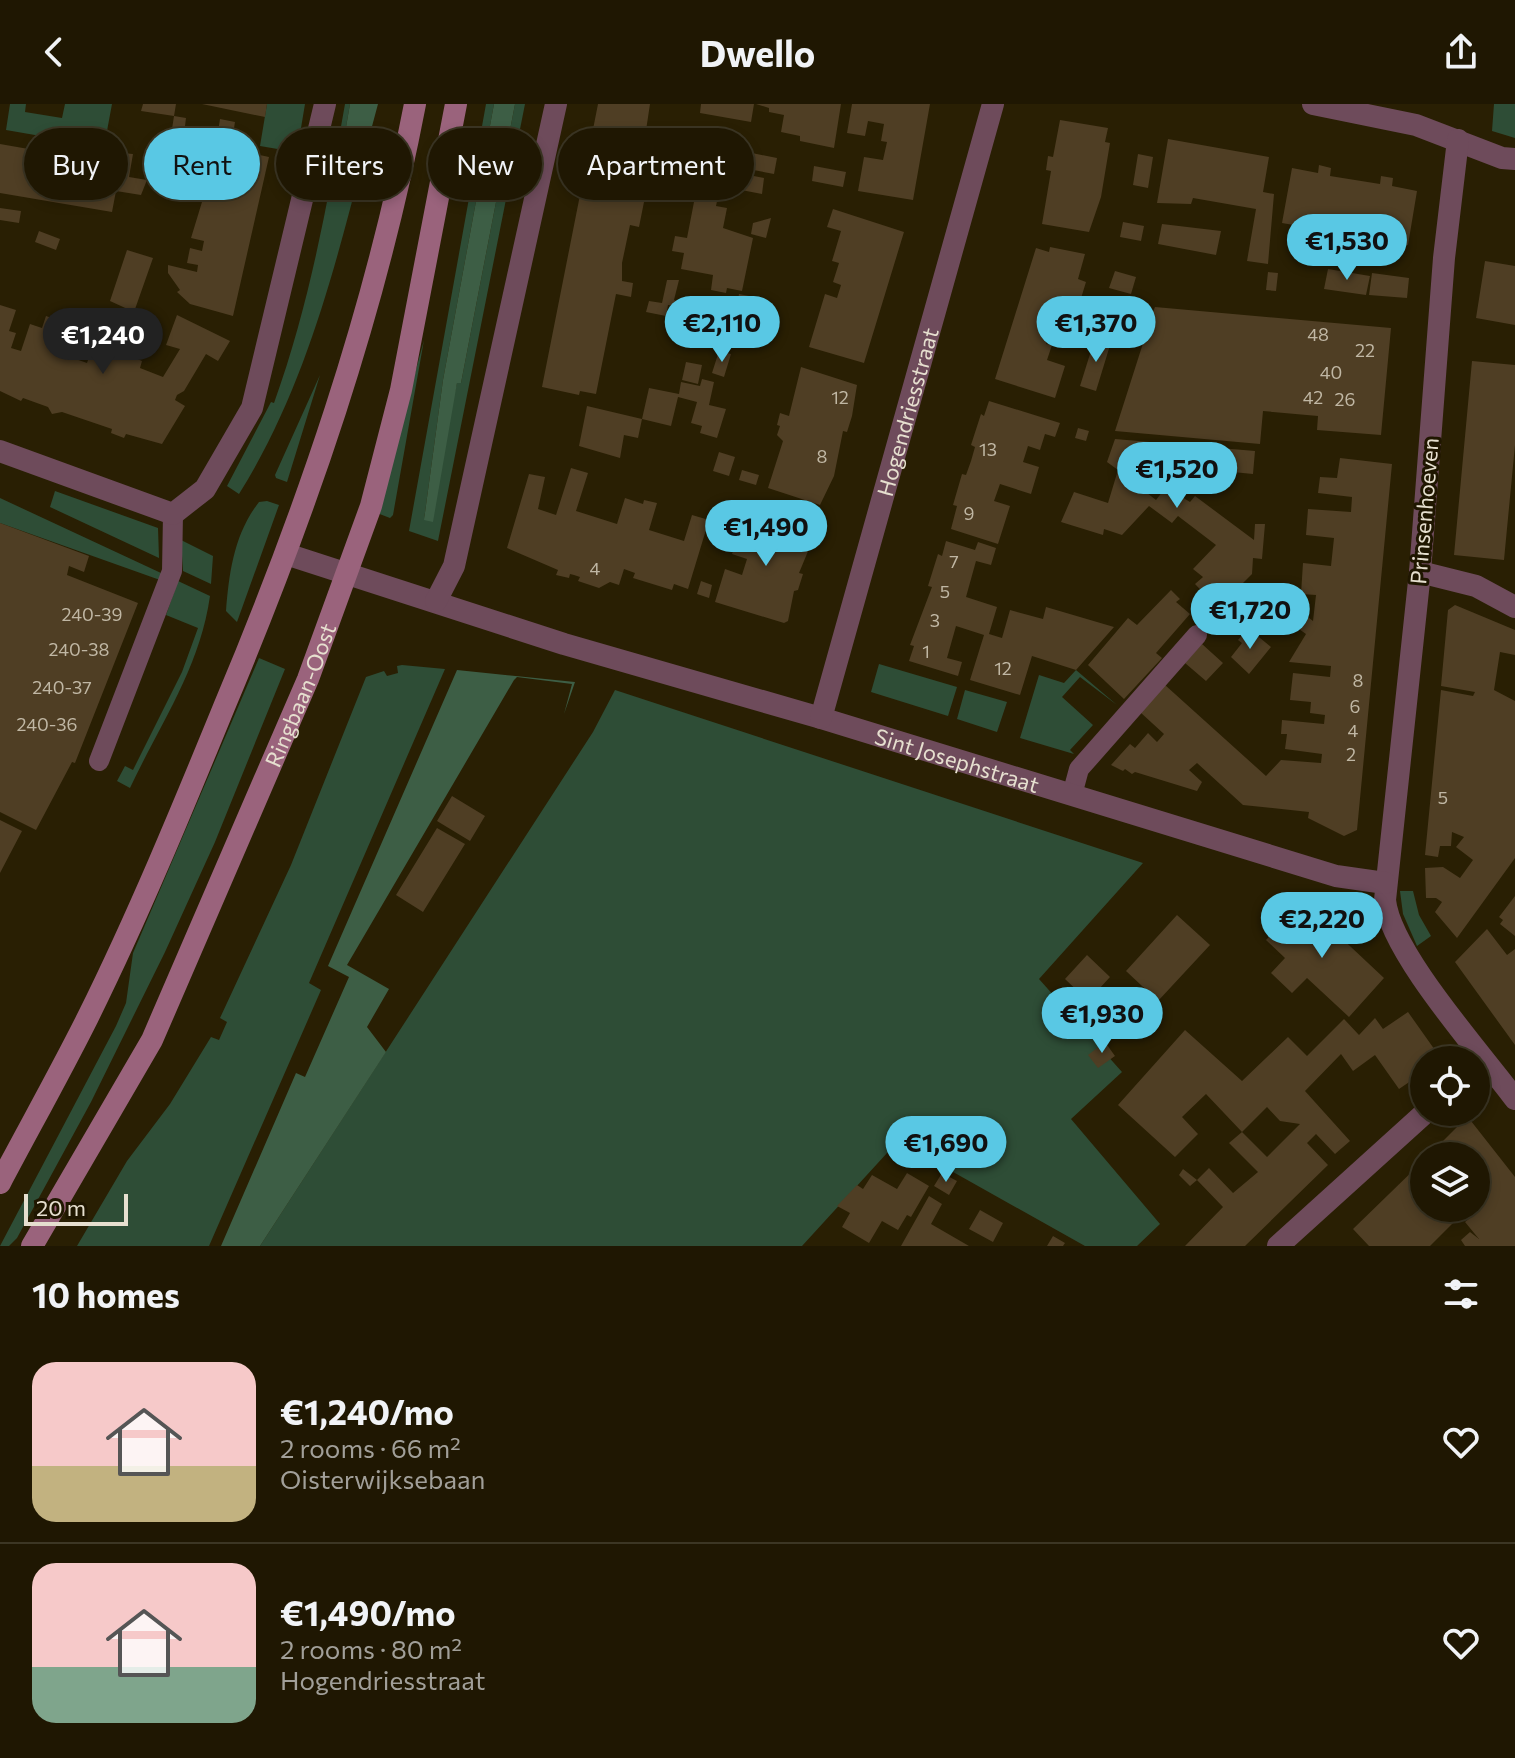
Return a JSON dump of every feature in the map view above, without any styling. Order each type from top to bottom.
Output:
[{"type":"main road","points":[[0,1183],[88,1017],[157,868],[286,554],[359,343],[400,185],[415,104]]},
{"type":"main road","name":"Ringbaan-Oost","points":[[32,1246],[152,1040],[308,679],[371,506],[401,390],[456,104]]},
{"type":"street","points":[[0,451],[173,514],[205,489],[252,408],[325,104]]},
{"type":"street","points":[[436,601],[454,566],[556,104]]},
{"type":"street","name":"Hogendriesstraat","points":[[821,718],[993,104]]},
{"type":"street","points":[[1313,104],[1416,125],[1502,158],[1515,159]]},
{"type":"street","name":"Prinsenhoeven","points":[[1385,883],[1420,572],[1444,258],[1458,140]]},
{"type":"street","name":"Sint Josephstraat","points":[[286,554],[564,644],[821,718],[1336,876],[1385,883]]},
{"type":"street","points":[[1420,572],[1476,586],[1515,607]]},
{"type":"street","points":[[1385,883],[1386,915],[1403,950],[1469,1046]]},
{"type":"street","points":[[1490,1073],[1515,1099]]},
{"type":"street","points":[[1278,1246],[1411,1126]]},
{"type":"lane","points":[[99,761],[172,571],[173,514]]},
{"type":"lane","points":[[1072,795],[1079,769],[1197,635]]},
{"type":"green space","points":[[10,104],[26,104],[25,112],[62,118],[65,104],[112,104],[108,128],[24,128],[24,133],[6,130]]},
{"type":"green space","points":[[267,104],[305,104],[301,128],[276,128],[276,149],[260,146]]},
{"type":"green space","points":[[345,104],[350,104],[346,128],[341,128]]},
{"type":"green space","points":[[350,104],[378,104],[372,128],[346,128]]},
{"type":"green space","points":[[486,104],[494,104],[490,128],[482,128]]},
{"type":"green space","points":[[494,104],[515,104],[510,128],[490,128]]},
{"type":"green space","points":[[515,104],[525,104],[520,128],[510,128]]},
{"type":"green space","points":[[1494,104],[1515,104],[1515,138],[1492,131]]},
{"type":"green space","points":[[327,200],[352,200],[297,378],[261,456],[239,494],[227,486],[271,402],[274,403],[316,255]]},
{"type":"green space","points":[[469,200],[476,200],[443,380],[424,520],[457,383],[461,383],[496,200],[506,200],[438,541],[409,531]]},
{"type":"green space","points":[[476,200],[496,200],[461,383],[457,383],[433,522],[424,520],[443,380]]},
{"type":"green space","points":[[424,340],[393,515],[390,518],[377,513]]},
{"type":"green space","points":[[320,375],[287,482],[276,478],[275,475]]},
{"type":"green space","points":[[55,491],[158,528],[159,558],[50,507]]},
{"type":"green space","points":[[0,498],[161,573],[160,580],[0,523]]},
{"type":"green space","points":[[259,502],[279,505],[237,622],[226,611],[234,554],[251,514]]},
{"type":"green space","points":[[181,540],[213,556],[211,584],[183,571]]},
{"type":"green space","points":[[178,581],[210,596],[205,622],[188,672],[130,788],[117,781],[125,766],[133,770],[182,672],[198,628],[166,615]]},
{"type":"green space","points":[[259,658],[285,669],[215,842],[91,1102],[17,1238],[9,1246],[0,1246],[116,1026],[126,1003],[133,953]]},
{"type":"green space","points":[[879,664],[957,687],[948,716],[871,692]]},
{"type":"green space","points":[[397,666],[445,669],[309,983],[321,990],[209,1246],[77,1246],[127,1161],[170,1104],[211,1037],[219,1040],[227,1022],[220,1018],[291,865],[366,677],[384,671],[387,676],[398,673]]},
{"type":"green space","points":[[457,670],[575,682],[564,714],[572,684],[517,677],[514,680],[347,965],[389,989],[367,1027],[386,1052],[260,1246],[221,1246],[296,1073],[305,1077],[349,977],[328,966]]},
{"type":"green space","points":[[1076,670],[1117,705],[1080,677],[1062,697],[1093,725],[1070,750],[1074,754],[1020,738],[1039,675],[1064,683]]},
{"type":"green space","points":[[615,690],[1143,863],[1039,979],[1122,1072],[1071,1119],[1160,1224],[1137,1246],[1085,1246],[898,1141],[802,1246],[260,1246],[593,732]]},
{"type":"green space","points":[[965,690],[1007,702],[997,732],[957,719]]},
{"type":"green space","points":[[1400,891],[1413,891],[1419,915],[1431,936],[1417,946],[1403,914]]},
{"type":"green space","points":[[1319,894],[1355,906],[1363,938],[1356,939],[1316,901]]},
{"type":"building","points":[[143,104],[176,104],[174,116],[141,111]]},
{"type":"building","points":[[202,104],[267,104],[265,117]]},
{"type":"building","points":[[598,104],[650,104],[646,128],[593,128]]},
{"type":"building","points":[[701,104],[754,104],[751,122],[700,113]]},
{"type":"building","points":[[756,104],[841,104],[834,148],[800,141],[800,136],[781,132],[784,115],[769,112],[769,108]]},
{"type":"building","points":[[852,104],[930,104],[913,200],[858,191],[864,157],[883,160],[887,142],[881,141],[884,124],[868,121],[865,136],[847,133]]},
{"type":"building","points":[[174,116],[186,118],[185,128],[172,128]]},
{"type":"building","points":[[220,119],[235,122],[234,128],[219,128]]},
{"type":"building","points":[[1060,120],[1108,128],[1105,142],[1110,143],[1101,197],[1089,232],[1042,224],[1051,171],[1046,170],[1048,156],[1053,157]]},
{"type":"building","points":[[1168,139],[1269,157],[1263,192],[1274,194],[1268,264],[1247,261],[1256,209],[1193,198],[1191,204],[1157,203]]},
{"type":"building","points":[[0,144],[24,148],[24,197],[0,193]]},
{"type":"building","points":[[754,153],[777,158],[774,174],[754,170]]},
{"type":"building","points":[[128,154],[133,154],[129,177],[144,180],[141,195],[128,193]]},
{"type":"building","points":[[1138,154],[1153,157],[1148,188],[1133,185]]},
{"type":"building","points":[[260,155],[269,157],[260,197]]},
{"type":"building","points":[[1319,165],[1331,168],[1330,176],[1380,184],[1381,176],[1393,178],[1392,186],[1417,191],[1408,245],[1282,223],[1292,168],[1318,173]]},
{"type":"building","points":[[814,166],[846,172],[843,187],[812,181]]},
{"type":"building","points":[[754,176],[764,178],[762,194],[754,192]]},
{"type":"building","points":[[41,200],[114,200],[112,212]]},
{"type":"building","points":[[203,200],[259,200],[233,316],[190,304],[177,292],[180,290],[168,273],[168,265],[197,272],[198,265],[187,263],[190,248],[202,251],[204,241],[191,238]]},
{"type":"building","points":[[579,200],[644,200],[639,227],[630,225],[622,263],[622,281],[633,283],[631,297],[616,294],[596,394],[580,391],[579,395],[542,387]]},
{"type":"building","points":[[717,200],[716,206],[727,208],[723,228],[753,238],[742,291],[727,288],[726,293],[711,290],[713,275],[681,269],[684,253],[672,251],[675,236],[687,238],[694,202],[689,201]]},
{"type":"building","points":[[0,208],[21,211],[19,223],[0,220]]},
{"type":"building","points":[[833,209],[904,232],[864,363],[809,347],[825,294],[837,298],[841,285],[833,282],[839,263],[832,261],[841,231],[827,227]]},
{"type":"building","points":[[771,218],[766,238],[751,234],[753,223]]},
{"type":"building","points":[[1123,222],[1144,226],[1141,241],[1120,237]]},
{"type":"building","points":[[1162,224],[1221,231],[1216,255],[1158,244]]},
{"type":"building","points":[[39,231],[60,239],[56,250],[35,242]]},
{"type":"building","points":[[1050,247],[1085,254],[1078,279],[1086,282],[1071,331],[1052,325],[1046,344],[1052,345],[1047,360],[1065,366],[1055,398],[995,379],[1036,248],[1049,252]]},
{"type":"building","points":[[127,250],[153,258],[134,312],[110,301]]},
{"type":"building","points":[[1485,261],[1515,266],[1515,325],[1476,318]]},
{"type":"building","points":[[1328,269],[1370,276],[1366,295],[1324,289]]},
{"type":"building","points":[[1115,271],[1136,277],[1131,294],[1109,288]]},
{"type":"building","points":[[1268,272],[1278,273],[1276,291],[1266,290]]},
{"type":"building","points":[[1372,273],[1409,278],[1407,298],[1369,295]]},
{"type":"building","points":[[667,280],[679,280],[674,300],[707,316],[705,325],[734,331],[731,347],[668,335],[674,306],[668,305],[666,316],[646,312],[649,301],[662,303]]},
{"type":"building","points":[[739,294],[754,297],[750,319],[737,305]]},
{"type":"building","points":[[0,305],[16,310],[9,331],[16,333],[11,348],[21,351],[30,324],[42,328],[46,316],[63,322],[65,314],[79,319],[70,345],[74,346],[70,357],[87,363],[93,345],[142,361],[140,368],[163,377],[180,349],[166,345],[177,315],[230,341],[218,361],[206,354],[184,391],[177,395],[175,400],[185,406],[162,444],[126,434],[124,438],[111,433],[112,429],[62,412],[52,414],[48,407],[23,398],[21,401],[0,391]]},
{"type":"building","points":[[1128,307],[1152,314],[1155,307],[1391,328],[1381,435],[1317,430],[1318,416],[1263,411],[1260,444],[1115,431],[1145,337],[1108,330],[1113,312],[1125,315]]},
{"type":"building","points":[[1095,338],[1111,342],[1096,391],[1080,386]]},
{"type":"building","points":[[719,351],[731,354],[724,377],[712,373]]},
{"type":"building","points":[[1472,361],[1515,365],[1515,445],[1504,560],[1454,555]]},
{"type":"building","points":[[686,362],[702,365],[698,384],[682,380]]},
{"type":"building","points":[[801,367],[857,385],[852,416],[847,432],[843,431],[834,476],[820,505],[768,488],[783,441],[777,435],[780,413],[789,416]]},
{"type":"building","points":[[702,379],[714,382],[709,405],[726,409],[717,438],[700,433],[702,426],[691,423],[697,402],[678,397],[671,426],[642,419],[649,388],[679,394],[681,382],[700,386]]},
{"type":"building","points":[[989,401],[1060,423],[1055,437],[1045,434],[1040,450],[1028,446],[1023,462],[1039,467],[1031,494],[1000,484],[994,501],[1010,506],[998,544],[951,529],[957,506],[953,505],[962,474],[966,475],[975,447],[971,445],[981,414],[984,416]]},
{"type":"building","points":[[587,406],[642,419],[638,438],[624,435],[620,458],[579,446]]},
{"type":"building","points":[[1078,428],[1089,431],[1086,441],[1075,438]]},
{"type":"building","points":[[1115,439],[1255,451],[1253,474],[1151,464],[1144,458],[1128,478],[1156,500],[1166,487],[1190,502],[1195,496],[1254,540],[1255,524],[1265,524],[1262,559],[1253,558],[1252,574],[1218,608],[1195,584],[1203,577],[1193,569],[1216,545],[1178,516],[1172,523],[1149,506],[1122,535],[1104,529],[1103,535],[1061,522],[1074,492],[1108,503],[1118,470],[1107,462]]},
{"type":"building","points":[[719,452],[735,457],[729,476],[713,471]]},
{"type":"building","points":[[1340,458],[1392,464],[1357,830],[1344,836],[1308,818],[1309,812],[1243,805],[1197,763],[1189,770],[1202,782],[1197,791],[1135,772],[1132,774],[1111,765],[1130,744],[1135,748],[1148,733],[1157,742],[1164,734],[1140,712],[1165,685],[1266,776],[1281,760],[1321,763],[1322,754],[1285,749],[1287,734],[1281,734],[1282,720],[1324,724],[1325,715],[1310,713],[1311,702],[1290,700],[1293,673],[1330,677],[1331,666],[1289,662],[1306,634],[1289,622],[1299,610],[1313,621],[1316,595],[1301,594],[1303,563],[1331,566],[1334,538],[1306,535],[1308,509],[1351,512],[1352,497],[1318,493],[1320,477],[1337,478]]},
{"type":"building","points":[[571,468],[588,473],[576,511],[617,524],[625,498],[643,504],[644,500],[657,503],[649,530],[684,541],[692,515],[709,520],[688,589],[674,584],[672,590],[633,578],[635,573],[624,569],[619,585],[610,582],[599,588],[578,581],[580,577],[574,575],[570,574],[569,578],[556,575],[558,570],[507,548],[529,474],[545,477],[538,509],[556,515]]},
{"type":"building","points":[[742,470],[759,475],[756,485],[739,480]]},
{"type":"building","points":[[772,515],[813,527],[816,532],[799,573],[803,574],[798,590],[794,591],[788,621],[784,623],[715,602],[725,569],[742,575],[747,559],[732,554],[734,548],[714,542],[717,528],[737,534],[740,525],[767,532]]},
{"type":"building","points":[[0,523],[89,556],[84,572],[69,566],[67,575],[138,603],[75,763],[72,762],[36,830],[0,812]]},
{"type":"building","points":[[946,541],[975,550],[978,542],[996,548],[991,565],[976,561],[966,597],[997,607],[989,634],[1002,638],[1010,610],[1043,619],[1046,607],[1114,627],[1076,670],[1032,656],[1020,695],[970,680],[984,635],[956,626],[947,658],[962,662],[958,676],[909,661],[914,646],[910,645],[932,587],[928,586],[938,554],[942,556]]},
{"type":"building","points":[[701,581],[712,585],[709,598],[697,594]]},
{"type":"building","points":[[1171,590],[1180,599],[1176,602],[1190,614],[1156,653],[1162,658],[1124,699],[1088,665],[1128,618],[1137,625]]},
{"type":"building","points":[[1455,605],[1515,630],[1515,655],[1500,652],[1494,690],[1515,701],[1515,858],[1457,938],[1435,912],[1442,902],[1436,898],[1426,898],[1425,868],[1443,867],[1460,878],[1473,860],[1456,847],[1464,837],[1452,832],[1451,846],[1440,846],[1438,857],[1425,855],[1441,690],[1473,696],[1475,692],[1441,686],[1448,610]]},
{"type":"building","points":[[1248,628],[1271,647],[1249,674],[1231,657],[1242,643],[1238,640]]},
{"type":"building","points":[[1202,644],[1223,663],[1206,681],[1185,663]]},
{"type":"building","points":[[452,796],[485,816],[470,841],[437,821]]},
{"type":"building","points":[[0,820],[22,831],[0,873]]},
{"type":"building","points":[[437,828],[465,844],[423,912],[396,895]]},
{"type":"building","points":[[1515,896],[1515,936],[1500,924],[1503,920],[1499,917]]},
{"type":"building","points":[[1302,901],[1384,978],[1349,1017],[1307,978],[1292,993],[1271,973],[1285,958],[1266,940]]},
{"type":"building","points":[[1177,915],[1210,945],[1158,1001],[1126,971]]},
{"type":"building","points":[[1487,929],[1507,955],[1515,949],[1515,1045],[1455,962]]},
{"type":"building","points":[[1087,955],[1110,977],[1088,1001],[1065,979]]},
{"type":"building","points":[[1408,1012],[1432,1046],[1410,1046],[1410,1082],[1399,1089],[1375,1055],[1353,1071],[1341,1054],[1305,1091],[1350,1141],[1335,1154],[1316,1134],[1307,1143],[1328,1165],[1245,1246],[1185,1246],[1223,1207],[1197,1180],[1209,1168],[1233,1193],[1258,1172],[1229,1143],[1242,1132],[1206,1094],[1182,1117],[1198,1134],[1175,1157],[1118,1105],[1185,1030],[1242,1081],[1288,1037],[1307,1056],[1344,1019],[1359,1035],[1375,1018],[1383,1029]],"holes":[[[1267,1107],[1280,1121],[1300,1124],[1267,1157],[1242,1132]]]},
{"type":"building","points":[[1105,1042],[1115,1056],[1098,1068],[1088,1055]]},
{"type":"building","points":[[1458,1126],[1475,1126],[1488,1142],[1442,1142]]},
{"type":"building","points":[[1490,1145],[1515,1177],[1515,1246],[1465,1246],[1461,1240],[1470,1232],[1479,1239],[1465,1222],[1490,1222]]},
{"type":"building","points":[[1183,1169],[1197,1180],[1190,1186],[1179,1175]]},
{"type":"building","points":[[907,1173],[929,1186],[911,1217],[907,1215],[898,1230],[882,1221],[869,1243],[842,1227],[850,1213],[837,1206],[857,1185],[863,1189],[872,1175],[897,1189]]},
{"type":"building","points":[[942,1173],[957,1181],[949,1195],[934,1186]]},
{"type":"building","points":[[1410,1174],[1410,1222],[1454,1222],[1430,1246],[1369,1246],[1353,1229]]},
{"type":"building","points":[[929,1196],[942,1204],[931,1224],[969,1246],[901,1246]]},
{"type":"building","points":[[980,1210],[1003,1223],[993,1242],[969,1229]]},
{"type":"building","points":[[1053,1236],[1065,1243],[1063,1246],[1047,1246]]}]
